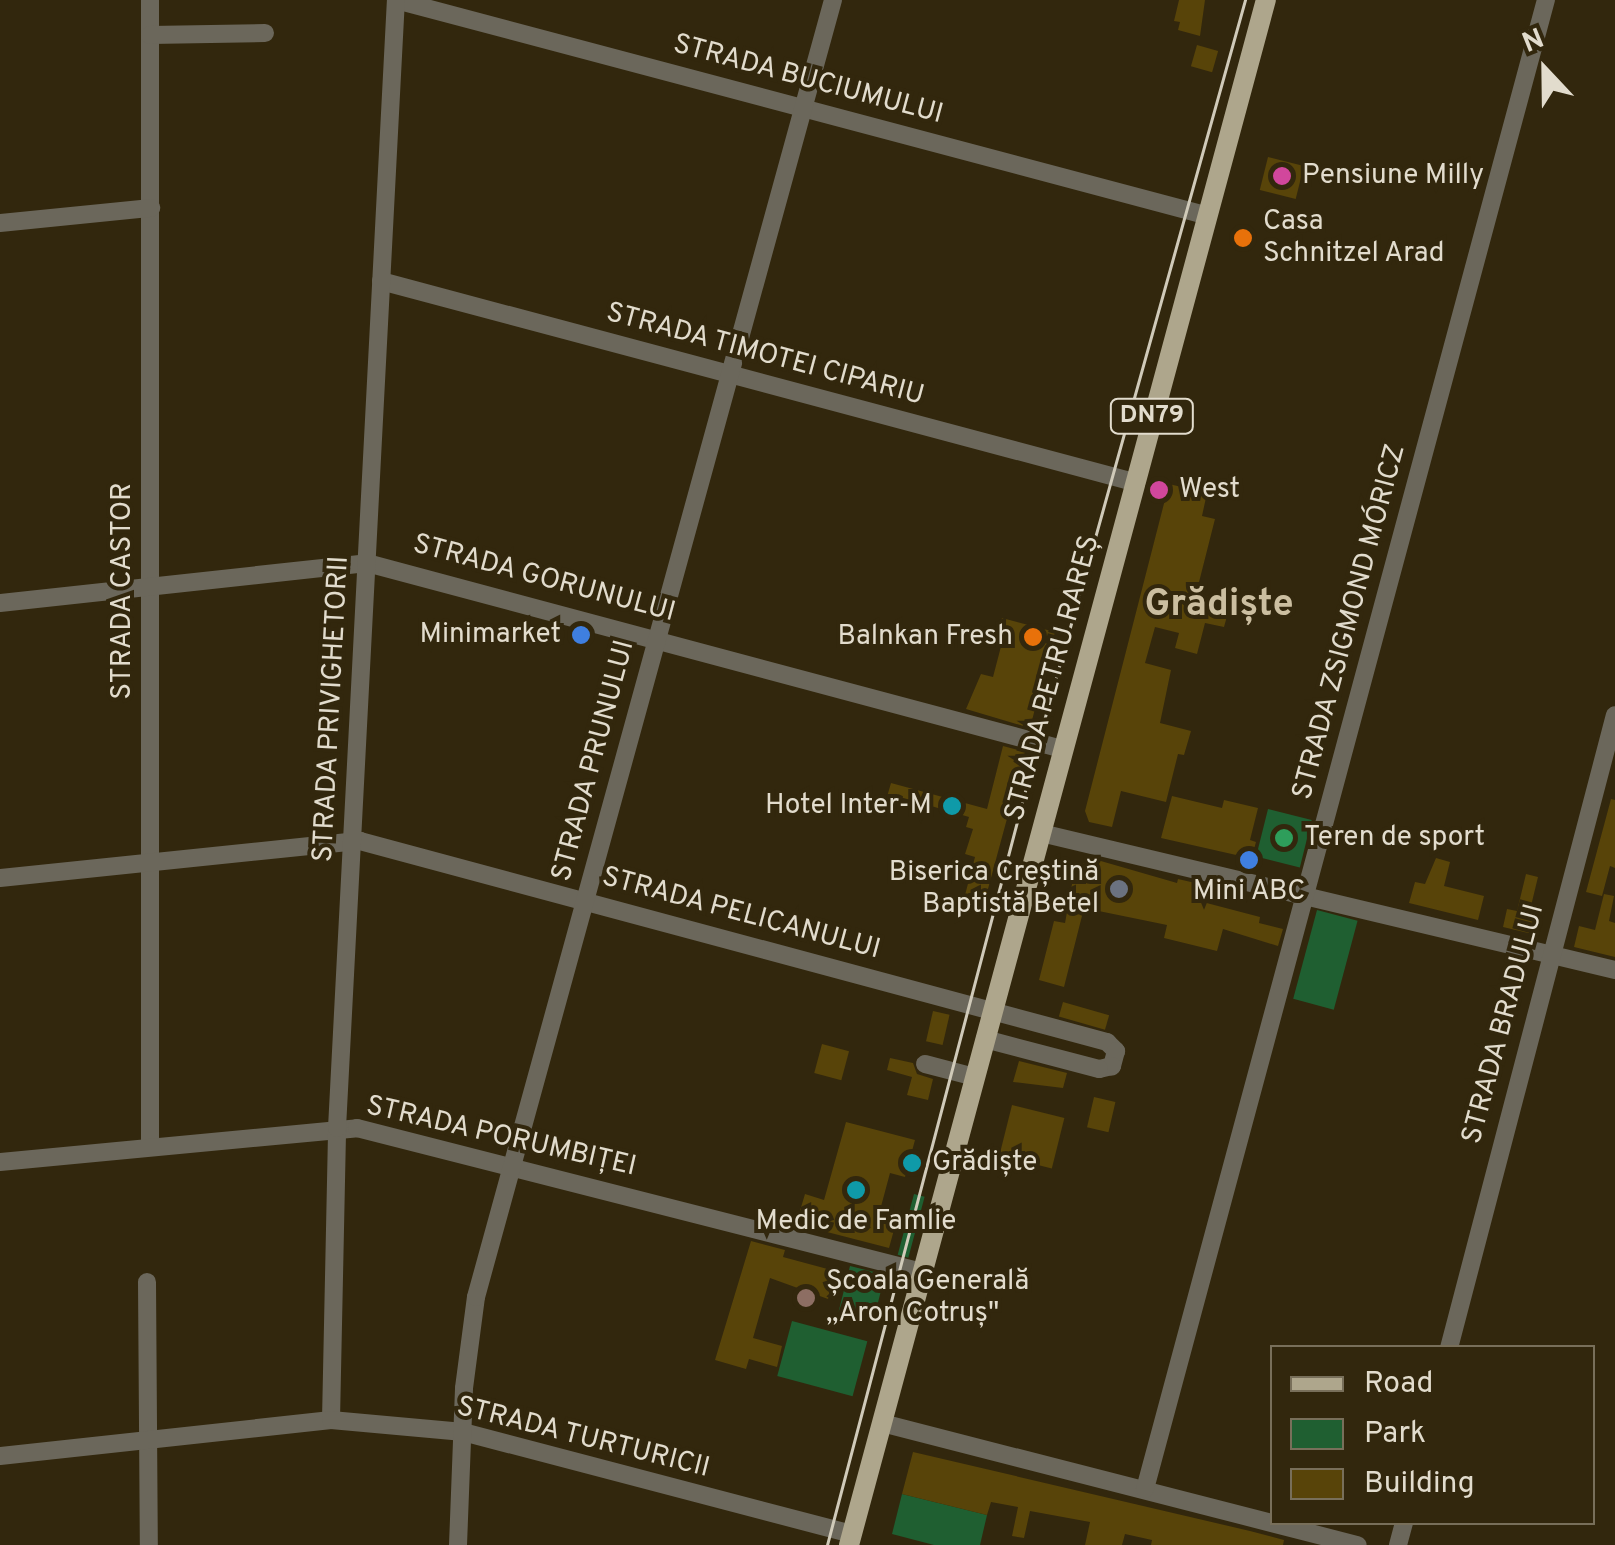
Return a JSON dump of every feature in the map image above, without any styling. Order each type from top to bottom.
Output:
[{"type":"main road","name":"STRADA PETRU RAREȘ","points":[[850,1540],[1266,0]]},
{"type":"street","name":"STRADA CASTOR","points":[[150,0],[150,1146]]},
{"type":"street","name":"STRADA BUCIUMULUI","points":[[396,0],[1206,215]]},
{"type":"street","name":"STRADA PRIVIGHETORII","points":[[331,1420],[337,1128],[350,841],[396,0]]},
{"type":"street","name":"STRADA PRUNULUI","points":[[458,1545],[466,1357],[476,1297],[833,0]]},
{"type":"street","name":"STRADA ZSIGMOND MÓRICZ","points":[[1145,1490],[1546,0]]},
{"type":"street","points":[[150,35],[265,33]]},
{"type":"street","points":[[0,223],[151,208]]},
{"type":"street","name":"STRADA TIMOTEI CIPARIU","points":[[381,280],[1134,482]]},
{"type":"street","name":"STRADA GORUNULUI","points":[[0,603],[367,563],[1062,749]]},
{"type":"street","name":"STRADA BRADULUI","points":[[1449,1345],[1615,715]]},
{"type":"street","points":[[1041,832],[1306,892],[1615,970]]},
{"type":"street","name":"STRADA PELICANULUI","points":[[0,878],[350,841],[994,1010],[1107,1042],[1116,1052],[1112,1066],[1098,1069],[986,1039]]},
{"type":"street","points":[[925,1064],[975,1076]]},
{"type":"street","name":"STRADA PORUMBIȚEI","points":[[0,1162],[357,1128],[512,1164],[844,1258],[922,1272]]},
{"type":"street","points":[[148,1282],[149,1545]]},
{"type":"street","name":"STRADA TURTURICII","points":[[0,1456],[331,1420],[463,1432],[850,1540]]},
{"type":"street","points":[[882,1423],[1145,1490],[1315,1540],[1358,1545]]},
{"type":"green space","name":"Teren de sport","points":[[1268,809],[1312,820],[1300,867],[1256,857]]},
{"type":"green space","points":[[1317,910],[1358,921],[1334,1010],[1293,999]]},
{"type":"green space","points":[[914,1194],[925,1197],[908,1258],[898,1255]]},
{"type":"green space","points":[[850,1266],[885,1275],[874,1320],[839,1312]]},
{"type":"green space","points":[[792,1321],[867,1341],[853,1396],[777,1376]]},
{"type":"green space","points":[[902,1494],[987,1515],[980,1545],[934,1545],[892,1534]]},
{"type":"building","points":[[1179,0],[1205,0],[1200,36],[1178,30],[1180,22],[1174,21]]},
{"type":"building","points":[[1197,45],[1218,51],[1212,72],[1191,66]]},
{"type":"building","name":"Pensiune Milly","points":[[1268,157],[1304,166],[1296,199],[1260,190]]},
{"type":"building","points":[[1169,484],[1207,493],[1202,516],[1215,519],[1196,594],[1231,602],[1224,627],[1205,623],[1197,654],[1175,648],[1179,633],[1155,627],[1145,663],[1171,670],[1160,723],[1191,731],[1184,755],[1178,754],[1166,802],[1121,791],[1112,827],[1089,822],[1085,811]]},
{"type":"building","points":[[1002,618],[1055,632],[1030,728],[966,709],[981,674],[993,677],[1004,635],[997,633]]},
{"type":"building","points":[[1003,746],[1025,752],[985,900],[965,895],[975,857],[965,854],[973,829],[966,827],[969,817],[900,797],[894,817],[882,814],[891,783],[987,809]]},
{"type":"building","points":[[1172,796],[1222,808],[1224,800],[1258,808],[1250,840],[1256,842],[1253,853],[1246,851],[1245,857],[1161,838]]},
{"type":"building","points":[[1611,799],[1615,800],[1615,868],[1610,866],[1602,896],[1586,892]]},
{"type":"building","points":[[1087,857],[1177,883],[1178,879],[1204,885],[1199,901],[1260,917],[1259,923],[1283,929],[1278,946],[1223,929],[1217,951],[1164,938],[1167,925],[1084,908],[1064,987],[1039,980],[1054,921],[1065,923],[1076,862],[1085,864]]},
{"type":"building","points":[[1436,858],[1450,862],[1444,886],[1484,896],[1478,920],[1409,903],[1415,882],[1425,884]]},
{"type":"building","points":[[1526,874],[1538,877],[1531,906],[1532,915],[1541,917],[1537,935],[1503,927],[1507,909],[1517,911]]},
{"type":"building","points":[[1604,894],[1614,896],[1609,921],[1615,923],[1615,957],[1574,947],[1579,926],[1595,930]]},
{"type":"building","points":[[1063,1002],[1109,1015],[1105,1030],[1059,1016]]},
{"type":"building","points":[[933,1011],[950,1015],[943,1045],[926,1041]]},
{"type":"building","points":[[822,1044],[849,1051],[841,1080],[814,1073]]},
{"type":"building","points":[[890,1058],[913,1063],[917,1074],[933,1079],[928,1100],[907,1095],[912,1077],[887,1070]]},
{"type":"building","points":[[1019,1061],[1067,1073],[1063,1088],[1013,1082]]},
{"type":"building","points":[[1094,1097],[1115,1102],[1108,1132],[1087,1127]]},
{"type":"building","points":[[1012,1105],[1064,1118],[1052,1169],[999,1155]]},
{"type":"building","points":[[846,1122],[915,1140],[905,1177],[890,1173],[879,1214],[897,1219],[889,1248],[796,1224],[805,1194],[824,1200]]},
{"type":"building","points":[[751,1241],[785,1250],[783,1257],[835,1271],[828,1299],[770,1278],[753,1338],[782,1346],[777,1367],[749,1359],[746,1369],[715,1360]]},
{"type":"building","points":[[913,1452],[1250,1531],[1284,1540],[1283,1545],[1151,1545],[1152,1540],[1125,1534],[1122,1545],[1085,1545],[1090,1522],[1030,1511],[1024,1538],[1012,1536],[1018,1507],[991,1502],[987,1515],[902,1494]]},
{"type":"tram line","points":[[827,1545],[1038,742],[1245,0]]},
{"type":"place","name":"Pensiune Milly","points":[[1282,176]]},
{"type":"place","name":"Casa Schnitzel Arad","points":[[1243,238]]},
{"type":"place","name":"West","points":[[1159,490]]},
{"type":"place","name":"Minimarket","points":[[581,635]]},
{"type":"place","name":"Balnkan Fresh","points":[[1033,637]]},
{"type":"place","name":"Hotel Inter-M","points":[[952,806]]},
{"type":"place","name":"Teren de sport","points":[[1284,838]]},
{"type":"place","name":"Mini ABC","points":[[1249,860]]},
{"type":"place","name":"Biserica Creștină Baptistă Betel","points":[[1119,889]]},
{"type":"place","name":"Grădiște","points":[[912,1163]]},
{"type":"place","name":"Medic de Famlie","points":[[856,1190]]},
{"type":"place","name":"Școala Generală ,,Aron Cotruș\"","points":[[806,1298]]},
{"type":"district","name":"Grădiște","points":[[1219,606]]}]
